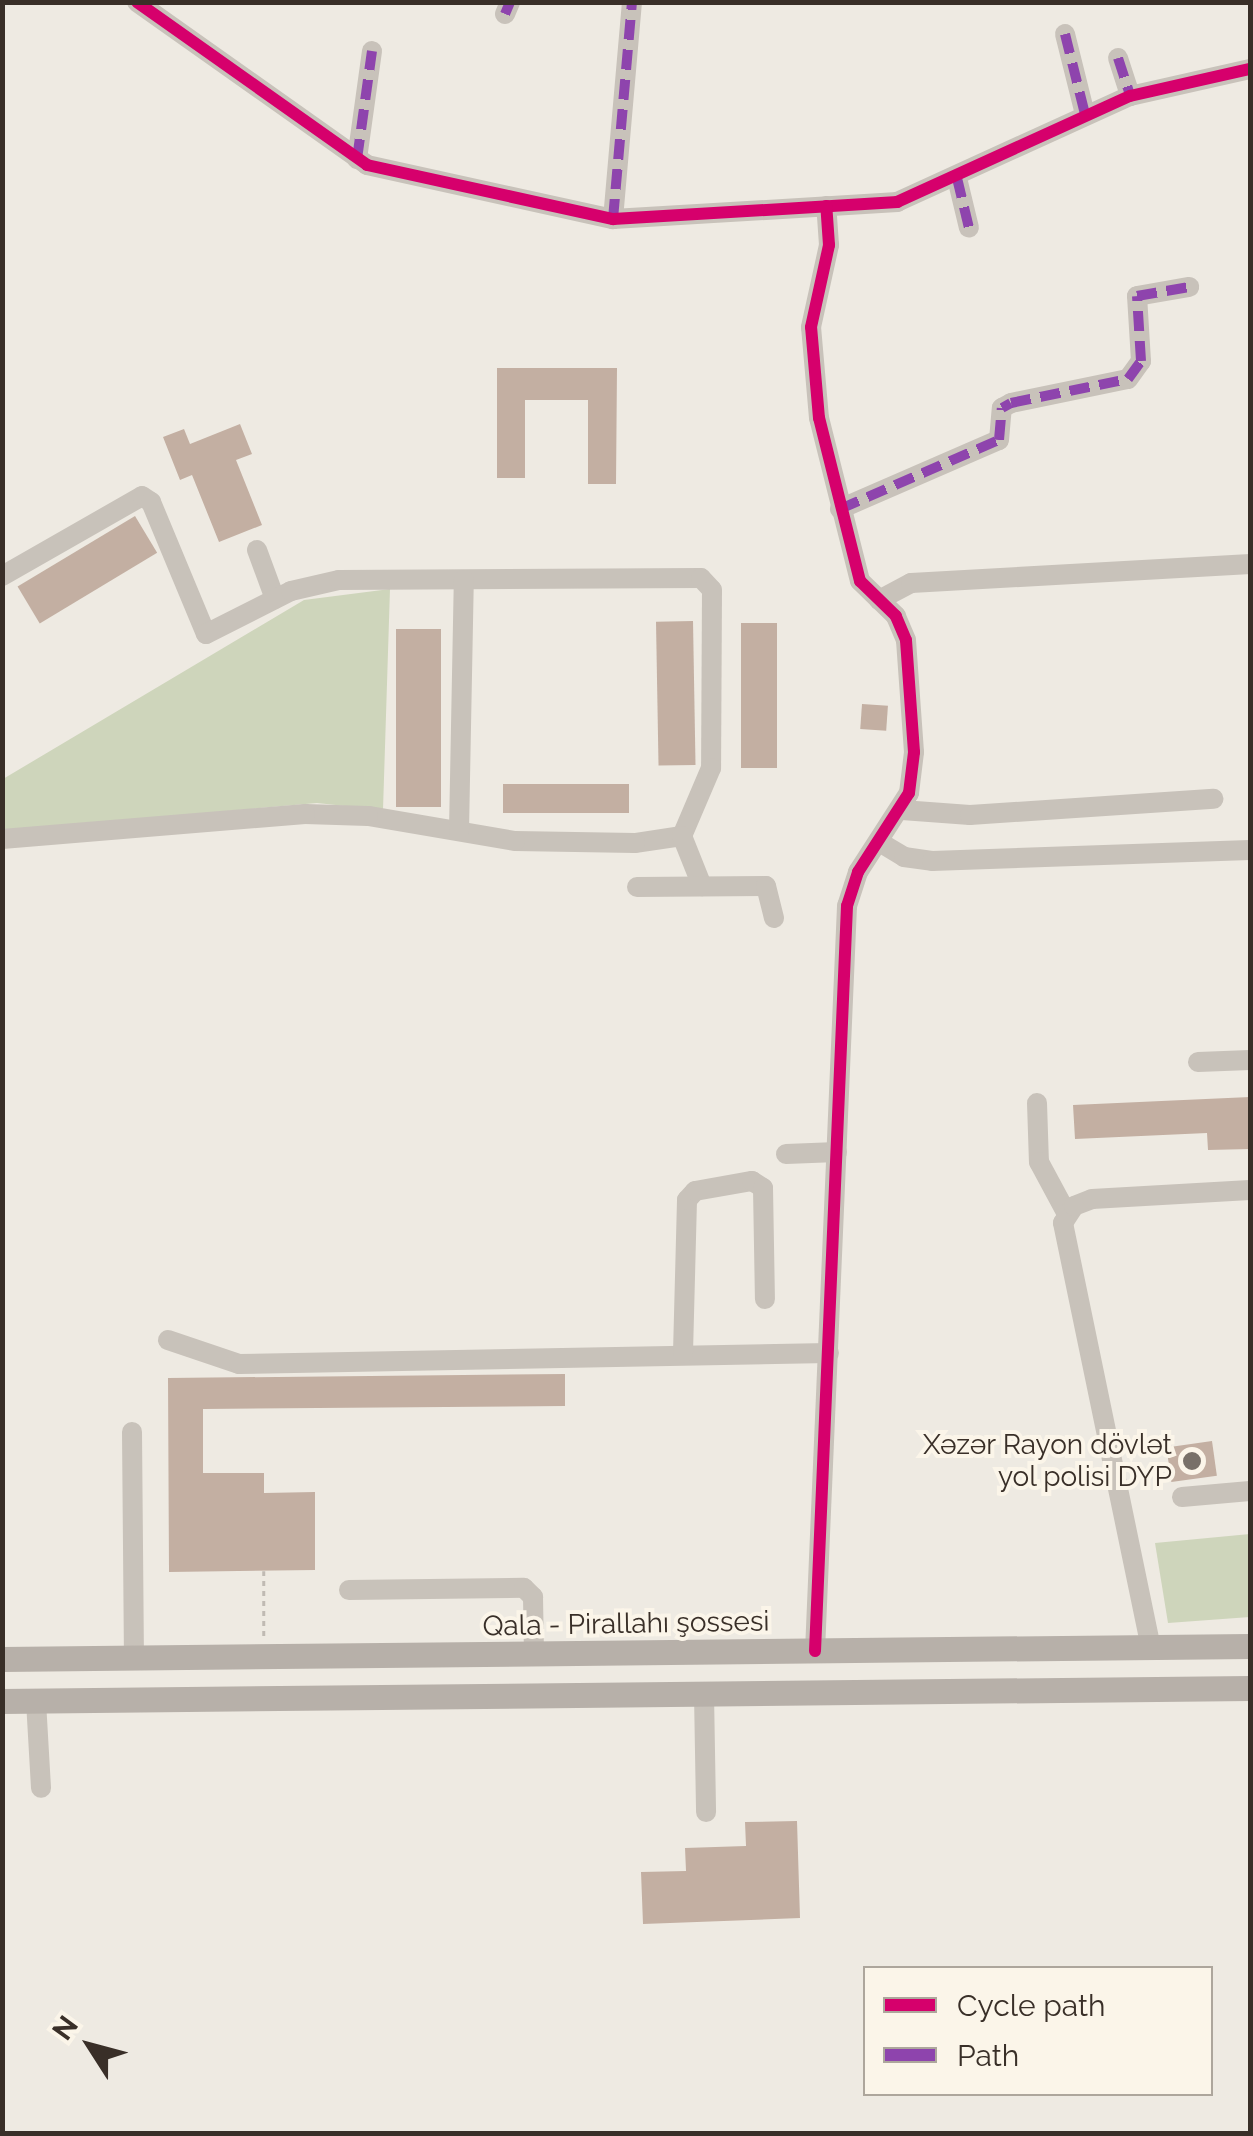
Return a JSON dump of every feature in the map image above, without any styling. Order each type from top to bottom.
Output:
[{"type":"main road","name":"Qala - Pirallahı şossesi","points":[[2,1659],[1250,1646]]},
{"type":"main road","points":[[2,1701],[1250,1688]]},
{"type":"street","points":[[137,2],[295,101],[357,160],[527,204],[613,219],[884,204],[957,178],[1085,114],[1130,96],[1250,69]]},
{"type":"street","points":[[613,219],[632,2]]},
{"type":"street","points":[[1065,34],[1085,114]]},
{"type":"street","points":[[357,160],[372,50]]},
{"type":"street","points":[[1118,58],[1130,96]]},
{"type":"street","points":[[957,178],[970,228]]},
{"type":"street","points":[[816,1651],[847,906],[858,872],[902,810],[914,752],[906,640],[879,600],[860,581],[840,509],[811,346],[829,245],[826,206]]},
{"type":"street","points":[[840,509],[999,440],[1002,408],[1011,403],[1128,379],[1141,360],[1137,296],[1188,287]]},
{"type":"street","points":[[2,576],[142,496],[158,517],[206,634],[276,599],[339,580],[709,583],[710,768],[682,836],[702,886]]},
{"type":"street","points":[[257,550],[276,599]]},
{"type":"street","points":[[879,600],[911,582],[1250,564]]},
{"type":"street","points":[[459,832],[464,580]]},
{"type":"street","points":[[902,810],[970,815],[1214,798]]},
{"type":"street","points":[[2,839],[305,814],[549,843],[682,836]]},
{"type":"street","points":[[881,843],[904,858],[932,861],[1250,850]]},
{"type":"street","points":[[636,886],[766,886],[774,918]]},
{"type":"street","points":[[1198,1062],[1250,1060]]},
{"type":"street","points":[[1037,1103],[1039,1162],[1067,1214]]},
{"type":"street","points":[[786,1154],[837,1152]]},
{"type":"street","points":[[684,1354],[688,1200],[695,1191],[752,1181],[763,1188],[765,1299]]},
{"type":"street","points":[[1151,1648],[1062,1232],[1067,1214],[1092,1199],[1250,1190]]},
{"type":"street","points":[[168,1340],[239,1364],[828,1353]]},
{"type":"street","points":[[132,1432],[134,1659]]},
{"type":"street","points":[[1182,1497],[1250,1490]]},
{"type":"street","points":[[350,1590],[524,1588],[534,1597],[534,1656]]},
{"type":"street","points":[[704,1694],[706,1812]]},
{"type":"street","points":[[36,1700],[41,1788]]},
{"type":"path","points":[[264,1570],[264,1658]]},
{"type":"green space","points":[[390,589],[383,810],[317,803],[3,831],[3,779],[304,600]]},
{"type":"green space","points":[[1250,1534],[1250,1617],[1168,1623],[1155,1543]]},
{"type":"building","points":[[497,368],[617,368],[616,484],[588,484],[588,400],[525,400],[525,478],[497,478]]},
{"type":"building","points":[[240,424],[252,454],[236,460],[262,525],[219,542],[192,475],[180,480],[163,437],[184,429],[190,444]]},
{"type":"building","points":[[135,516],[157,553],[40,623],[18,587]]},
{"type":"building","points":[[693,621],[696,765],[659,766],[656,622]]},
{"type":"building","points":[[741,623],[777,623],[777,768],[741,768]]},
{"type":"building","points":[[396,629],[441,629],[441,807],[396,807]]},
{"type":"building","points":[[862,704],[888,706],[886,731],[860,729]]},
{"type":"building","points":[[503,784],[629,784],[629,813],[503,813]]},
{"type":"building","points":[[1250,1097],[1250,1149],[1208,1150],[1207,1133],[1075,1139],[1073,1105]]},
{"type":"building","points":[[565,1374],[565,1406],[203,1409],[203,1473],[264,1473],[264,1493],[315,1492],[315,1570],[169,1572],[168,1378]]},
{"type":"building","name":"Xəzər Rayon dövlət yol polisi DYP","points":[[1212,1441],[1217,1476],[1171,1482],[1166,1447]]},
{"type":"building","points":[[797,1821],[800,1918],[643,1924],[641,1872],[686,1871],[685,1848],[746,1846],[745,1822]]},
{"type":"marked path","points":[[505,14],[510,2]]},
{"type":"marked path","points":[[613,219],[632,2]]},
{"type":"marked path","points":[[1065,34],[1085,114]]},
{"type":"marked path","points":[[357,159],[372,51]]},
{"type":"marked path","points":[[1118,58],[1130,96]]},
{"type":"marked path","points":[[957,178],[969,228]]},
{"type":"marked path","points":[[840,509],[999,440],[1002,408],[1011,403],[1128,379],[1141,361],[1137,296],[1189,287]]},
{"type":"cycle path","points":[[137,2],[367,165],[613,219],[897,202],[1130,96],[1250,69]]},
{"type":"cycle path","points":[[815,1651],[847,906],[858,872],[909,793],[914,752],[906,640],[896,616],[860,581],[819,418],[811,327],[829,245],[826,206]]},
{"type":"place","name":"Xəzər Rayon dövlət yol polisi DYP","points":[[1192,1461]]}]
